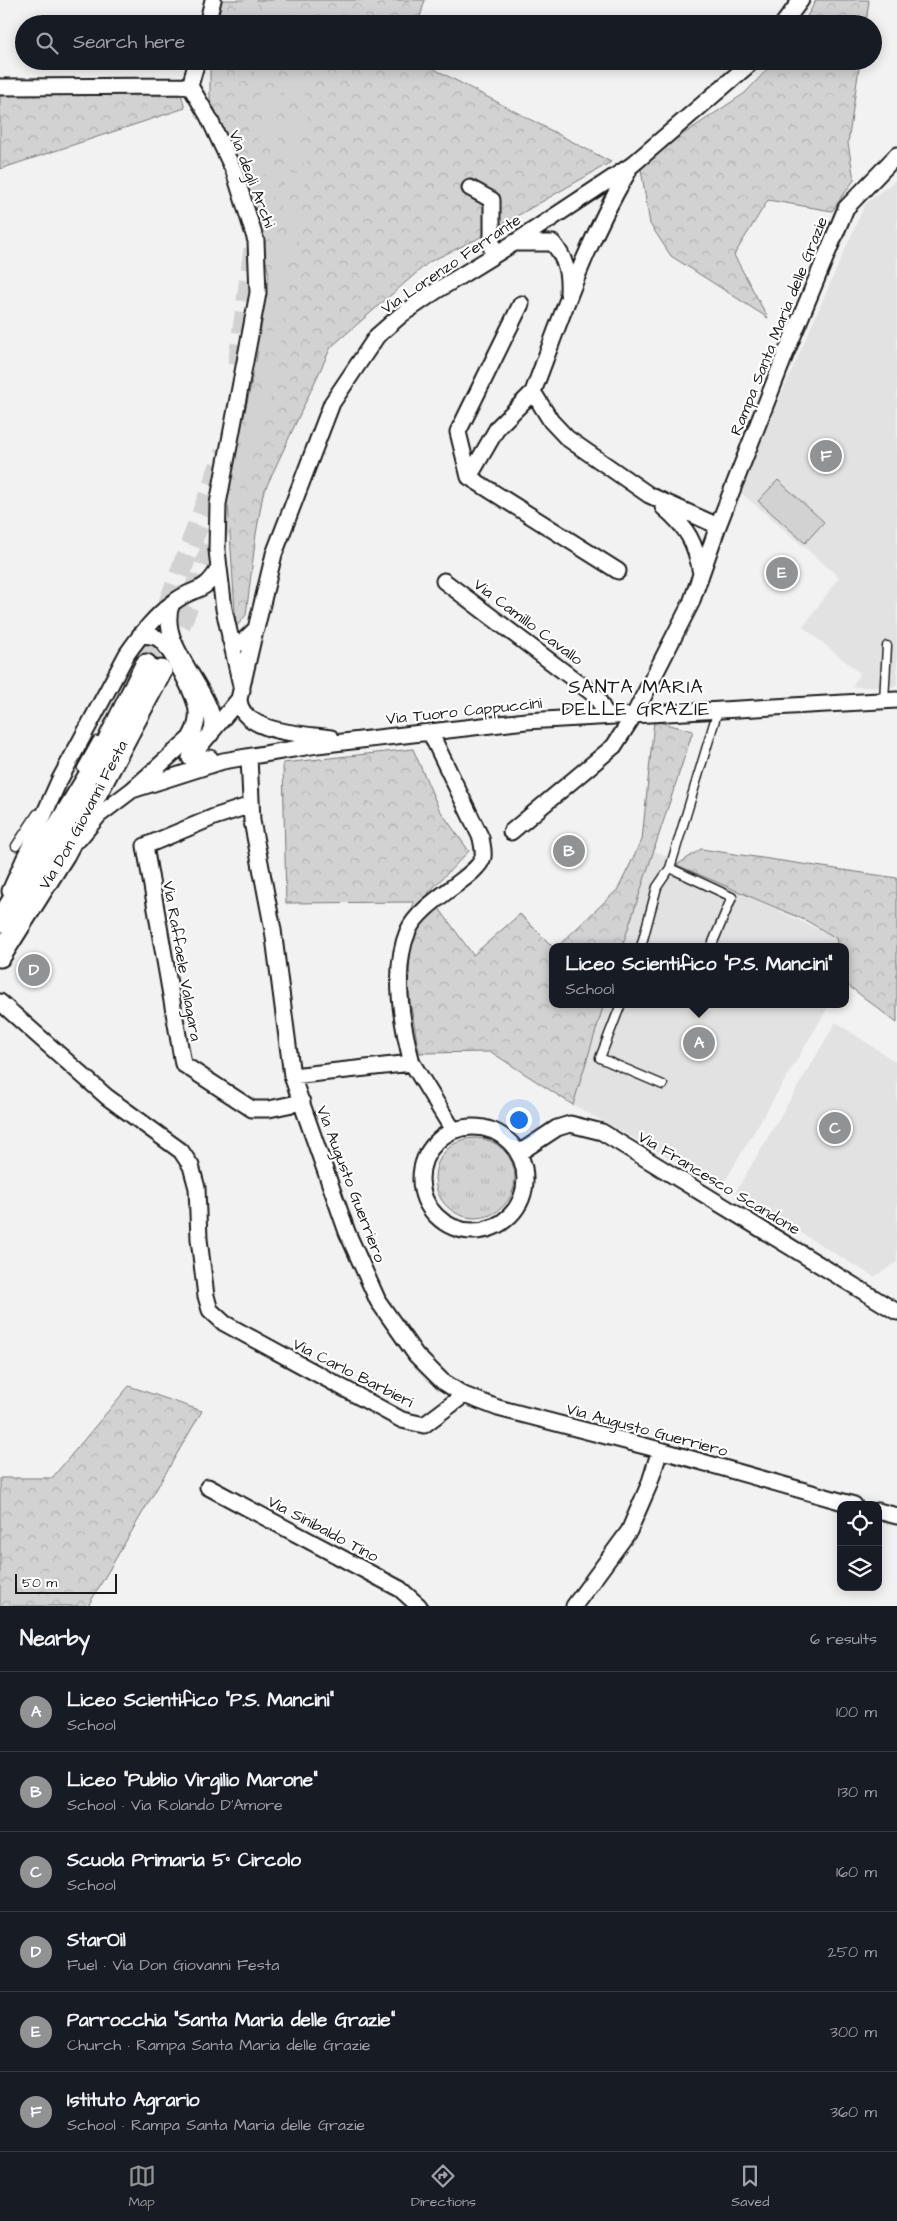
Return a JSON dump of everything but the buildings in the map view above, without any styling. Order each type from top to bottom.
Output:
[{"type":"main road","name":"Via Don Giovanni Festa","points":[[0,922],[94,768],[134,689],[154,668],[64,854],[44,890],[0,956]]},
{"type":"street","points":[[209,15],[213,0]]},
{"type":"street","points":[[790,15],[801,0]]},
{"type":"street","points":[[0,87],[190,86],[194,70]]},
{"type":"street","name":"Via Lorenzo Ferrante","points":[[240,695],[274,554],[332,403],[377,336],[401,315],[632,165],[743,70]]},
{"type":"street","name":"Via degli Archi","points":[[190,86],[208,116],[234,171],[256,241],[258,293],[218,504],[217,550],[219,568],[224,609],[242,712],[254,723],[286,731],[350,741]]},
{"type":"street","name":"Rampa Santa Maria delle Grazie","points":[[511,832],[614,746],[634,715],[691,603],[718,526],[846,208],[897,155]]},
{"type":"street","points":[[469,477],[498,428],[533,392],[568,299],[608,205],[632,165]]},
{"type":"street","points":[[470,188],[492,200],[492,256]]},
{"type":"street","points":[[514,243],[553,243],[563,255],[568,276],[568,299]]},
{"type":"street","points":[[521,304],[458,432],[469,477],[618,571]]},
{"type":"street","points":[[533,392],[551,421],[567,438],[649,495],[682,522],[698,553],[701,578]]},
{"type":"street","points":[[649,495],[718,526]]},
{"type":"street","points":[[0,915],[24,845],[127,654],[140,635],[172,603],[182,596],[205,587],[219,568]]},
{"type":"street","name":"Via Camillo Cavallo","points":[[444,581],[596,696],[607,716]]},
{"type":"street","points":[[195,592],[210,595],[224,609]]},
{"type":"street","points":[[172,603],[168,619],[170,630],[185,665],[211,710],[214,725],[211,734]]},
{"type":"street","points":[[230,639],[241,643],[256,629]]},
{"type":"street","points":[[64,854],[99,815],[132,790],[190,738],[196,727],[197,709],[188,687],[163,643],[155,636],[140,635]]},
{"type":"street","points":[[223,761],[210,758],[191,760],[191,754],[211,734],[240,695]]},
{"type":"street","name":"Via Tuoro Cappuccini","points":[[132,790],[223,761],[350,741],[526,721],[891,701]]},
{"type":"street","points":[[430,732],[480,838],[483,857],[476,869],[422,910],[408,932],[401,964],[403,1030],[412,1063],[453,1130]]},
{"type":"street","name":"Via Augusto Guerriero","points":[[248,757],[252,821],[273,930],[292,1076],[347,1232],[378,1301],[416,1355],[442,1381],[464,1395],[552,1423],[660,1450],[840,1501]]},
{"type":"street","name":"Via Raffaele Valagara","points":[[251,805],[214,817],[144,846],[183,1064],[252,1109],[269,1109],[302,1102]]},
{"type":"street","name":"Via Carlo Barbieri","points":[[0,1002],[107,1097],[181,1151],[191,1166],[197,1188],[199,1239],[206,1296],[210,1310],[224,1323],[402,1420],[424,1424],[464,1395]]},
{"type":"street","points":[[292,1076],[412,1063]]},
{"type":"street","name":"Via Francesco Scandone","points":[[519,1153],[557,1128],[570,1124],[602,1132],[897,1312]]},
{"type":"street","points":[[468,1126],[483,1127],[497,1132],[510,1141],[519,1153],[525,1170],[525,1188],[519,1205],[507,1219],[492,1228],[474,1232],[456,1229],[440,1220],[428,1206],[422,1189],[421,1171],[427,1154],[438,1140],[453,1130],[468,1126]]},
{"type":"street","points":[[574,1606],[629,1531],[649,1485],[660,1450]]},
{"type":"street","name":"Via Sinibaldo Tino","points":[[208,1487],[391,1585],[420,1606]]},
{"type":"street","points":[[882,1512],[897,1516]]},
{"type":"lane","points":[[887,646],[891,701]]},
{"type":"lane","points":[[109,719],[134,689]]},
{"type":"lane","points":[[641,943],[657,887],[670,868],[718,710]]},
{"type":"lane","points":[[76,779],[100,736]]},
{"type":"lane","points":[[24,845],[48,830],[72,788]]},
{"type":"lane","points":[[670,868],[732,897],[713,943]]},
{"type":"lane","points":[[619,1008],[600,1058],[663,1085]]},
{"type":"shaded area","points":[[897,179],[897,686],[852,687],[860,673],[803,627],[839,577],[739,491],[865,204]]},
{"type":"shaded area","points":[[653,850],[836,938],[837,943],[623,943]]},
{"type":"shaded area","points":[[603,1008],[828,1008],[722,1186],[573,1105]]},
{"type":"shaded area","points":[[836,1022],[897,1063],[897,1262],[874,1277],[735,1193]]},
{"type":"green space","points":[[222,0],[425,0],[421,15],[218,15]]},
{"type":"green space","points":[[816,0],[869,0],[867,15],[808,15]]},
{"type":"green space","points":[[210,70],[436,70],[611,162],[475,240],[429,262],[331,347],[263,494],[246,615],[236,627],[227,487],[255,368],[269,274],[251,206],[210,105]]},
{"type":"green space","points":[[767,70],[859,70],[848,143],[854,180],[832,211],[768,200],[734,255],[768,318],[671,256],[650,224],[640,163],[745,93]]},
{"type":"green space","points":[[180,90],[185,108],[0,169],[0,93]]},
{"type":"green space","points":[[778,480],[824,522],[805,543],[758,501]]},
{"type":"green space","points":[[654,721],[693,731],[623,943],[561,943],[618,889],[642,840]]},
{"type":"green space","points":[[413,749],[439,809],[469,851],[428,893],[473,955],[520,914],[549,943],[549,1008],[603,1008],[573,1105],[491,1052],[419,1053],[408,989],[413,902],[286,903],[283,763]]},
{"type":"green space","points":[[701,849],[897,878],[897,1023],[849,986],[849,943],[837,943],[836,938],[807,921],[677,865]]},
{"type":"green space","points":[[475,1138],[490,1141],[503,1150],[512,1163],[515,1178],[512,1193],[503,1206],[490,1215],[475,1218],[460,1215],[447,1206],[438,1193],[435,1178],[438,1163],[447,1150],[460,1141]]},
{"type":"green space","points":[[129,1386],[202,1411],[88,1606],[0,1606],[0,1478],[52,1478]]},
{"type":"tunnel","points":[[245,0],[249,15]]},
{"type":"tunnel","points":[[275,0],[279,15]]},
{"type":"tunnel","points":[[238,365],[269,141],[269,86],[265,70]]},
{"type":"tunnel","points":[[168,655],[252,448],[294,187],[299,134],[291,70]]},
{"type":"tunnel","points":[[146,665],[225,452]]},
{"type":"place","name":"Istituto Agrario","points":[[826,456]]},
{"type":"place","name":"Parrocchia \"Santa Maria delle Grazie\"","points":[[782,573]]},
{"type":"place","name":"Liceo \"Publio Virgilio Marone\"","points":[[569,851]]},
{"type":"place","name":"StarOil","points":[[34,970]]},
{"type":"place","name":"Liceo Scientifico \"P.S. Mancini\"","points":[[699,1043]]},
{"type":"place","name":"Scuola Primaria 5° Circolo","points":[[835,1128]]},
{"type":"district","name":"SANTA MARIA DELLE GRAZIE","points":[[636,698]]}]
